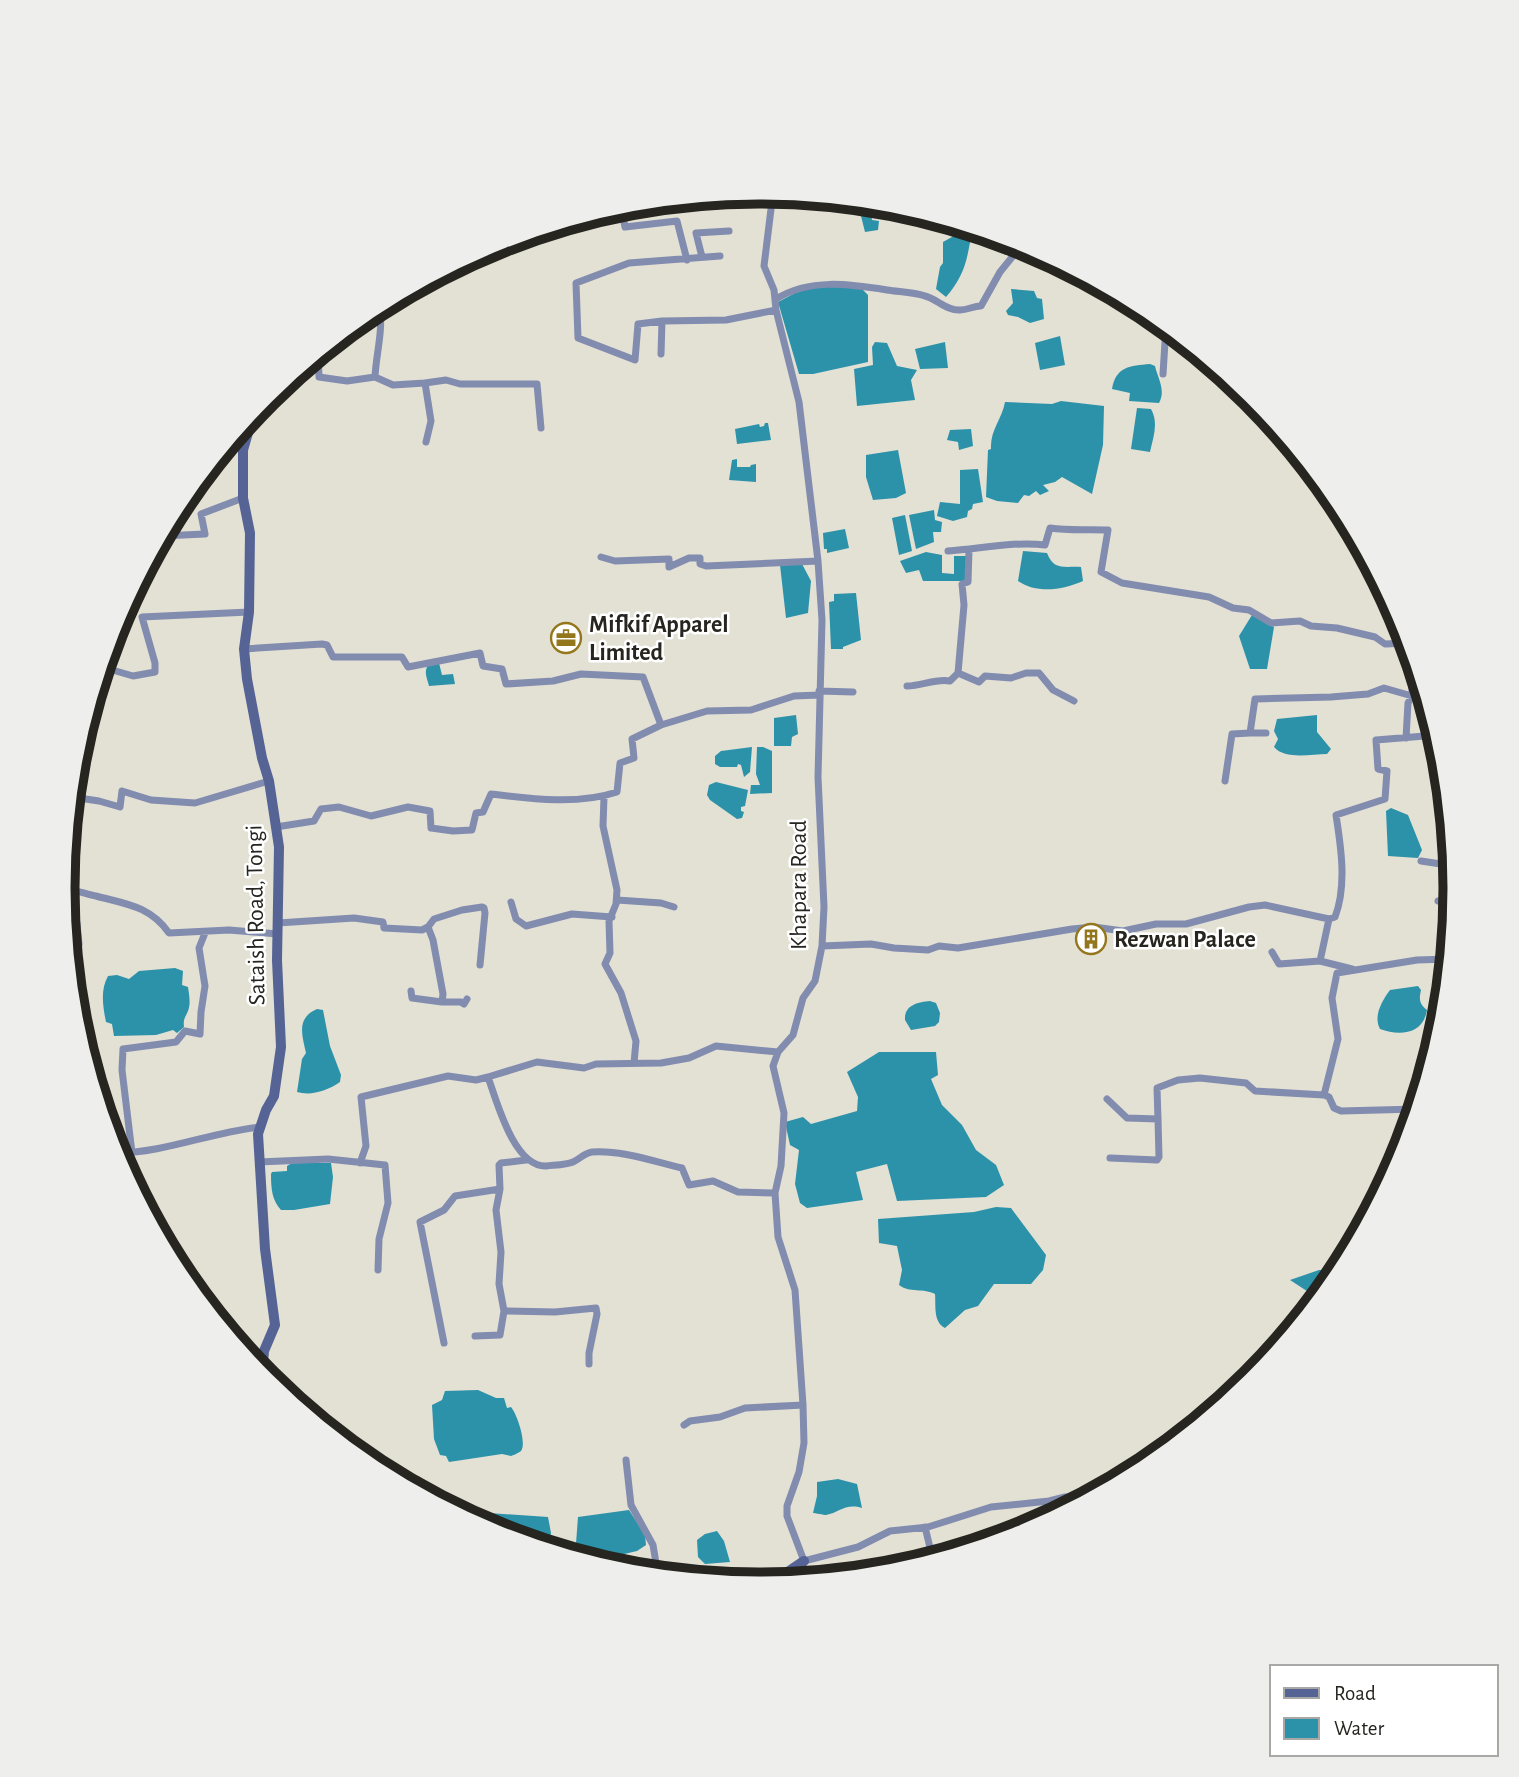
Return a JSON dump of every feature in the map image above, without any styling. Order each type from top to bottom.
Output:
[{"type":"street","name":"Khapara Road","points":[[771,204],[764,266],[774,290],[776,310],[799,402],[818,561],[822,620],[818,778],[824,907],[822,946],[815,981],[803,998],[793,1035],[778,1052]]},
{"type":"street","points":[[623,218],[625,227],[677,221],[687,260]]},
{"type":"street","points":[[702,257],[696,233],[729,231]]},
{"type":"street","points":[[776,299],[790,291],[828,283],[859,285],[928,296],[950,309],[961,311],[971,306],[981,306],[1013,253]]},
{"type":"street","points":[[720,256],[629,263],[576,283],[578,338],[635,360],[638,324],[726,320],[776,310]]},
{"type":"street","points":[[375,377],[381,318]]},
{"type":"street","points":[[661,354],[662,321]]},
{"type":"street","points":[[1163,374],[1165,338]]},
{"type":"street","points":[[318,366],[318,377],[346,381],[375,377],[393,385],[446,380],[460,384],[537,384],[541,428]]},
{"type":"street","points":[[425,383],[431,421],[426,442]]},
{"type":"street","name":"Sataish Road, Tongi","points":[[248,434],[243,450],[243,498],[250,533],[249,612],[244,649],[247,680],[269,781],[279,847],[277,960],[281,1047],[274,1096],[265,1110],[258,1134],[265,1249],[275,1325],[263,1359]]},
{"type":"street","points":[[174,535],[205,534],[201,514],[243,498]]},
{"type":"street","points":[[948,551],[1028,543],[1045,545],[1051,528],[1073,531],[1108,530],[1101,572],[1122,583],[1209,597],[1233,608],[1249,610],[1271,623],[1300,621],[1311,626],[1336,628],[1375,637],[1385,644],[1398,643]]},
{"type":"street","points":[[907,686],[922,686],[940,679],[950,681],[958,673],[964,605],[962,584],[968,582],[969,550]]},
{"type":"street","points":[[601,557],[615,561],[669,559],[669,567],[689,558],[700,558],[700,564],[706,566],[818,561]]},
{"type":"street","points":[[112,670],[133,676],[155,672],[142,617],[249,612]]},
{"type":"street","points":[[244,649],[322,644],[327,645],[333,657],[402,657],[408,667],[480,653],[483,666],[502,669],[506,684],[553,681],[581,674],[643,677],[661,725]]},
{"type":"street","points":[[958,673],[979,682],[985,676],[1011,678],[1026,673],[1039,673],[1053,690],[1074,701]]},
{"type":"street","points":[[1406,738],[1412,685]]},
{"type":"street","points":[[1250,733],[1255,699],[1368,694],[1384,688],[1412,696]]},
{"type":"street","points":[[276,827],[314,821],[321,809],[340,807],[372,816],[408,807],[430,811],[431,828],[472,830],[475,813],[483,812],[491,794],[529,799],[578,799],[604,797],[617,792],[620,764],[634,758],[632,739],[661,725],[707,711],[751,710],[794,696],[853,692]]},
{"type":"street","points":[[1224,781],[1232,734],[1266,733]]},
{"type":"street","points":[[822,946],[871,944],[928,950],[939,946],[958,948],[1072,929],[1094,927],[1123,931],[1156,924],[1186,924],[1265,905],[1329,919],[1335,916],[1340,904],[1340,852],[1336,816],[1385,799],[1387,771],[1378,769],[1376,740],[1426,736]]},
{"type":"street","points":[[81,799],[120,807],[122,791],[151,800],[195,803],[269,781]]},
{"type":"street","points":[[604,797],[603,826],[617,890],[616,904],[609,921],[610,953],[605,964],[621,993],[636,1041],[634,1063]]},
{"type":"street","points":[[1421,862],[1443,865]]},
{"type":"street","points":[[75,891],[128,902],[160,919],[169,933],[278,928],[355,918],[383,922],[384,928],[414,931],[428,927],[434,919],[462,910],[485,908],[480,965]]},
{"type":"street","points":[[616,904],[617,900],[674,907]]},
{"type":"street","points":[[1438,901],[1443,902]]},
{"type":"street","points":[[511,902],[516,919],[526,926],[572,914],[612,917]]},
{"type":"street","points":[[76,918],[78,944]]},
{"type":"street","points":[[1320,961],[1329,919]]},
{"type":"street","points":[[428,927],[433,940],[443,994],[442,1002]]},
{"type":"street","points":[[132,1153],[122,1070],[123,1049],[176,1042],[185,1031],[200,1034],[205,986],[199,948],[205,933]]},
{"type":"street","points":[[1272,952],[1279,964],[1320,961],[1356,970]]},
{"type":"street","points":[[1324,1095],[1338,1038],[1332,998],[1337,973],[1417,960],[1440,959]]},
{"type":"street","points":[[411,991],[412,998],[417,1000],[464,1004],[467,999]]},
{"type":"street","points":[[360,1163],[366,1146],[360,1097],[448,1076],[476,1080],[537,1062],[584,1068],[596,1064],[661,1063],[689,1058],[716,1046],[778,1052],[774,1066],[783,1113],[781,1166],[775,1193],[778,1237],[795,1290],[803,1405],[803,1452],[787,1506],[790,1527],[804,1561]]},
{"type":"street","points":[[488,1077],[501,1116],[526,1160]]},
{"type":"street","points":[[1110,1158],[1157,1160],[1157,1088],[1178,1080],[1200,1078],[1246,1083],[1255,1091],[1324,1095],[1329,1097],[1334,1108],[1341,1111],[1407,1109]]},
{"type":"street","points":[[1107,1099],[1127,1118],[1158,1119]]},
{"type":"street","points":[[128,1153],[260,1127]]},
{"type":"street","points":[[475,1336],[500,1335],[504,1311],[499,1284],[501,1252],[496,1210],[501,1163],[526,1160],[544,1166],[572,1163],[587,1153],[611,1152],[682,1168],[689,1185],[713,1181],[738,1192],[775,1193]]},
{"type":"street","points":[[259,1162],[328,1159],[385,1165],[388,1203],[379,1239],[377,1270]]},
{"type":"street","points":[[444,1343],[420,1222],[444,1209],[455,1196],[500,1189]]},
{"type":"street","points":[[504,1311],[555,1312],[596,1308],[589,1364]]},
{"type":"street","points":[[684,1425],[690,1421],[720,1417],[745,1408],[803,1405]]},
{"type":"street","points":[[626,1460],[631,1505],[653,1545],[656,1565]]},
{"type":"street","points":[[789,1572],[804,1561],[858,1547],[890,1531],[925,1527],[991,1507],[1072,1497]]},
{"type":"street","points":[[925,1527],[931,1551]]},
{"type":"water","points":[[860,212],[871,214],[872,220],[879,221],[878,230],[865,232]]},
{"type":"water","points":[[957,234],[970,238],[964,267],[946,297],[936,289],[943,263],[943,242]]},
{"type":"water","points":[[834,284],[860,287],[868,295],[868,362],[813,374],[799,374],[778,302],[799,291]]},
{"type":"water","points":[[1011,289],[1034,291],[1037,298],[1042,299],[1044,319],[1030,323],[1008,315],[1006,311],[1013,303]]},
{"type":"water","points":[[1060,336],[1065,365],[1040,370],[1035,343]]},
{"type":"water","points":[[875,342],[887,343],[897,366],[917,370],[911,380],[915,400],[857,406],[854,369],[873,365],[872,347]]},
{"type":"water","points":[[945,342],[948,368],[920,369],[915,349]]},
{"type":"water","points":[[1150,364],[1155,366],[1161,384],[1159,403],[1129,401],[1130,393],[1112,389],[1117,376],[1125,369]]},
{"type":"water","points":[[1061,401],[1104,406],[1103,445],[1092,494],[1062,477],[1043,485],[1049,491],[1040,495],[1036,491],[1029,496],[1024,495],[1018,503],[986,497],[988,450],[991,449],[992,436],[1005,402],[1052,404]]},
{"type":"water","points":[[1137,408],[1151,409],[1155,420],[1150,452],[1131,449]]},
{"type":"water","points":[[768,423],[771,440],[737,444],[735,429],[759,424],[760,427]]},
{"type":"water","points":[[971,429],[973,446],[959,450],[958,442],[947,440],[950,430]]},
{"type":"water","points":[[898,450],[906,493],[896,498],[873,500],[866,477],[866,455]]},
{"type":"water","points":[[737,459],[737,467],[756,464],[756,482],[729,480],[732,460]]},
{"type":"water","points":[[978,469],[983,502],[973,504],[967,517],[953,521],[937,516],[940,502],[960,504],[960,470]]},
{"type":"water","points":[[934,510],[935,520],[942,522],[941,532],[933,532],[934,542],[916,549],[909,515]]},
{"type":"water","points":[[905,515],[912,551],[899,555],[892,518]]},
{"type":"water","points":[[845,529],[849,548],[827,553],[827,549],[824,549],[823,533]]},
{"type":"water","points":[[1023,551],[1047,553],[1056,565],[1081,567],[1083,581],[1050,589],[1025,585],[1018,581]]},
{"type":"water","points":[[926,552],[942,555],[942,573],[954,574],[954,556],[966,556],[967,578],[963,581],[923,581],[919,570],[906,573],[900,561]]},
{"type":"water","points":[[802,564],[811,581],[808,613],[786,618],[780,565]]},
{"type":"water","points":[[856,593],[861,640],[843,649],[831,649],[829,602],[834,601],[834,594]]},
{"type":"water","points":[[1252,615],[1274,627],[1267,669],[1250,669],[1239,636]]},
{"type":"water","points":[[439,663],[442,675],[453,674],[455,684],[429,686],[426,669],[429,664]]},
{"type":"water","points":[[796,715],[798,734],[792,737],[791,746],[774,746],[774,718]]},
{"type":"water","points":[[1317,715],[1317,732],[1331,749],[1327,754],[1291,755],[1274,747],[1278,739],[1274,731],[1277,719]]},
{"type":"water","points":[[752,747],[750,772],[744,777],[741,765],[720,767],[715,764],[715,756],[721,751]]},
{"type":"water","points":[[757,747],[772,751],[772,793],[750,794],[751,785],[760,785],[756,774]]},
{"type":"water","points":[[716,782],[748,790],[745,806],[741,807],[744,812],[742,818],[737,819],[710,800],[707,795],[709,785]]},
{"type":"water","points":[[1391,808],[1408,815],[1422,850],[1418,858],[1388,856],[1386,811]]},
{"type":"water","points":[[175,968],[183,971],[182,985],[188,987],[190,999],[184,1027],[177,1033],[173,1030],[156,1035],[114,1036],[112,1024],[106,1022],[103,1005],[108,976],[117,975],[129,979],[139,971]]},
{"type":"water","points":[[1418,986],[1421,990],[1421,1003],[1427,1010],[1421,1024],[1402,1033],[1380,1029],[1378,1014],[1390,990]]},
{"type":"water","points":[[917,1003],[936,1003],[940,1013],[939,1022],[935,1026],[911,1030],[905,1020],[907,1011]]},
{"type":"water","points":[[317,1009],[323,1010],[330,1046],[341,1075],[340,1082],[319,1092],[297,1092],[302,1059],[306,1053],[302,1034],[303,1022]]},
{"type":"water","points":[[879,1052],[936,1052],[938,1075],[931,1079],[942,1105],[962,1125],[976,1150],[996,1165],[1004,1185],[986,1197],[897,1201],[887,1164],[856,1172],[863,1200],[807,1208],[800,1203],[795,1184],[799,1150],[790,1145],[785,1122],[803,1117],[811,1124],[857,1111],[858,1097],[847,1072]]},
{"type":"water","points":[[292,1163],[331,1163],[333,1177],[330,1204],[281,1210],[273,1194],[271,1174],[287,1171],[287,1166]]},
{"type":"water","points":[[996,1207],[1011,1208],[1046,1255],[1043,1270],[1031,1284],[994,1284],[978,1306],[965,1310],[945,1328],[937,1318],[935,1294],[899,1285],[902,1270],[897,1246],[879,1243],[878,1219],[974,1212]]},
{"type":"water","points":[[1319,1270],[1327,1270],[1310,1293],[1290,1280]]},
{"type":"water","points":[[478,1390],[496,1398],[504,1398],[507,1408],[511,1407],[518,1422],[523,1447],[511,1456],[502,1454],[449,1462],[446,1456],[440,1455],[434,1439],[432,1405],[442,1400],[445,1391]]},
{"type":"water","points":[[838,1479],[857,1484],[862,1508],[847,1507],[826,1515],[813,1513],[817,1482]]},
{"type":"water","points":[[629,1510],[645,1535],[646,1545],[618,1558],[576,1547],[578,1517]]},
{"type":"water","points":[[489,1513],[548,1517],[550,1539],[498,1521],[487,1516]]},
{"type":"water","points":[[717,1531],[724,1541],[730,1562],[705,1564],[698,1557],[697,1540],[705,1534]]},
{"type":"place","name":"Mifkif Apparel Limited","points":[[566,638]]},
{"type":"place","name":"Rezwan Palace","points":[[1091,939]]}]
